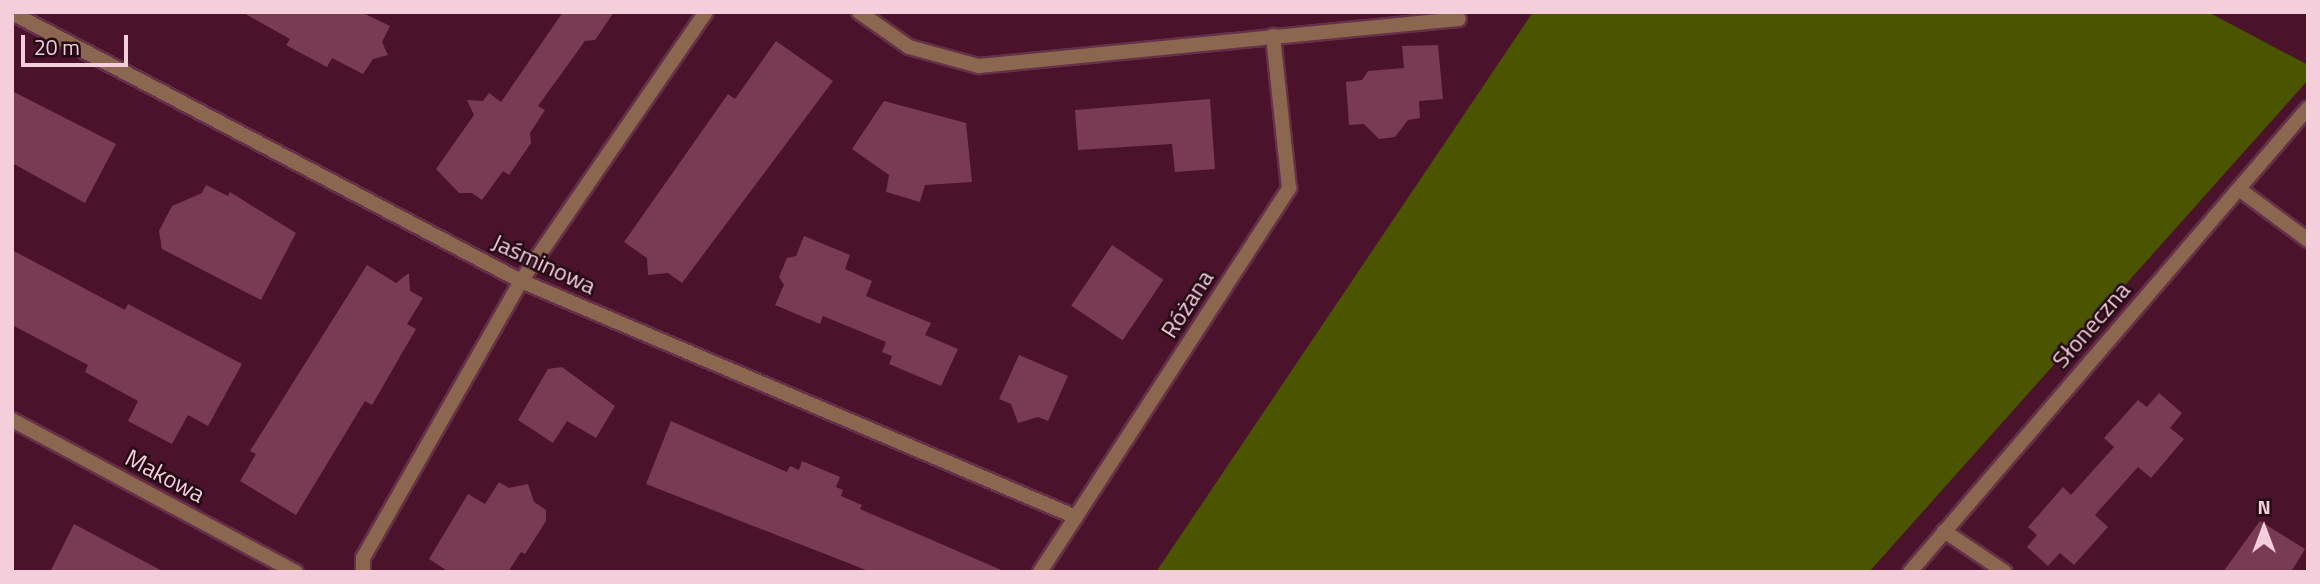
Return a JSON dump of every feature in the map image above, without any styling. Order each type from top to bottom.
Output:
[{"type":"street","points":[[363,572],[363,558],[521,281],[706,12]]},
{"type":"street","points":[[859,12],[909,47],[979,66],[1459,19]]},
{"type":"street","name":"Jaśminowa","points":[[12,13],[521,281],[1076,517]]},
{"type":"street","name":"Różana","points":[[1040,572],[1289,188],[1273,36]]},
{"type":"street","name":"Słoneczna","points":[[1910,572],[2308,108]]},
{"type":"street","points":[[2239,189],[2308,240]]},
{"type":"street","name":"Makowa","points":[[12,420],[296,572]]},
{"type":"street","points":[[1944,531],[2005,572]]},
{"type":"green space","points":[[1533,12],[2208,12],[2308,65],[2308,80],[1869,572],[1156,572]]},
{"type":"building","points":[[242,12],[361,12],[390,26],[382,42],[388,55],[373,59],[363,74],[332,58],[327,67],[286,45],[290,39]]},
{"type":"building","points":[[563,12],[614,12],[595,40],[585,41],[538,106],[545,110],[530,133],[531,143],[509,175],[503,171],[482,200],[472,193],[459,193],[436,169],[474,115],[467,100],[483,101],[489,93],[501,102]]},
{"type":"building","points":[[776,41],[833,81],[682,283],[668,273],[648,275],[647,258],[624,242],[728,94],[735,99]]},
{"type":"building","points":[[1438,45],[1443,99],[1419,101],[1420,118],[1408,120],[1395,137],[1379,139],[1364,124],[1349,125],[1346,82],[1362,80],[1368,71],[1404,68],[1402,46]]},
{"type":"building","points":[[12,91],[116,144],[85,203],[12,163]]},
{"type":"building","points":[[1210,99],[1215,169],[1175,172],[1172,144],[1078,150],[1075,110]]},
{"type":"building","points":[[884,101],[966,123],[972,182],[925,185],[920,202],[886,192],[889,175],[852,149]]},
{"type":"building","points":[[206,185],[228,196],[230,192],[296,233],[261,300],[162,249],[159,231],[172,206],[202,193]]},
{"type":"building","points":[[804,236],[850,255],[845,269],[872,281],[866,296],[931,323],[925,335],[958,349],[941,386],[889,364],[892,356],[882,352],[886,342],[823,316],[820,324],[775,305],[784,285],[779,277],[787,258],[796,256]]},
{"type":"building","points":[[1112,245],[1163,280],[1123,340],[1071,306]]},
{"type":"building","points":[[12,250],[125,310],[128,304],[242,364],[208,426],[188,415],[172,444],[128,421],[138,401],[85,372],[88,365],[12,325]]},
{"type":"building","points":[[367,265],[396,283],[409,273],[410,291],[423,298],[407,324],[416,329],[372,405],[365,401],[296,515],[240,481],[256,454],[250,451]]},
{"type":"building","points":[[1019,355],[1068,376],[1048,421],[1038,417],[1018,423],[1011,404],[999,399]]},
{"type":"building","points":[[562,367],[615,406],[596,438],[567,421],[553,443],[518,420],[548,369]]},
{"type":"building","points":[[2159,393],[2182,413],[2170,428],[2184,439],[2151,478],[2138,467],[2095,515],[2108,527],[2074,565],[2060,553],[2048,566],[2027,547],[2037,535],[2028,527],[2063,487],[2071,495],[2114,447],[2104,438],[2138,400],[2147,407]]},
{"type":"building","points":[[671,421],[787,472],[790,466],[799,470],[802,461],[840,477],[836,487],[843,490],[841,496],[862,505],[860,509],[1006,572],[871,572],[646,484]]},
{"type":"building","points":[[499,482],[509,488],[528,484],[534,502],[546,510],[546,521],[525,554],[521,552],[508,572],[449,572],[429,559],[468,494],[485,504]]},
{"type":"building","points":[[2260,521],[2305,549],[2291,572],[2223,572]]},
{"type":"building","points":[[74,524],[164,572],[50,572]]}]
